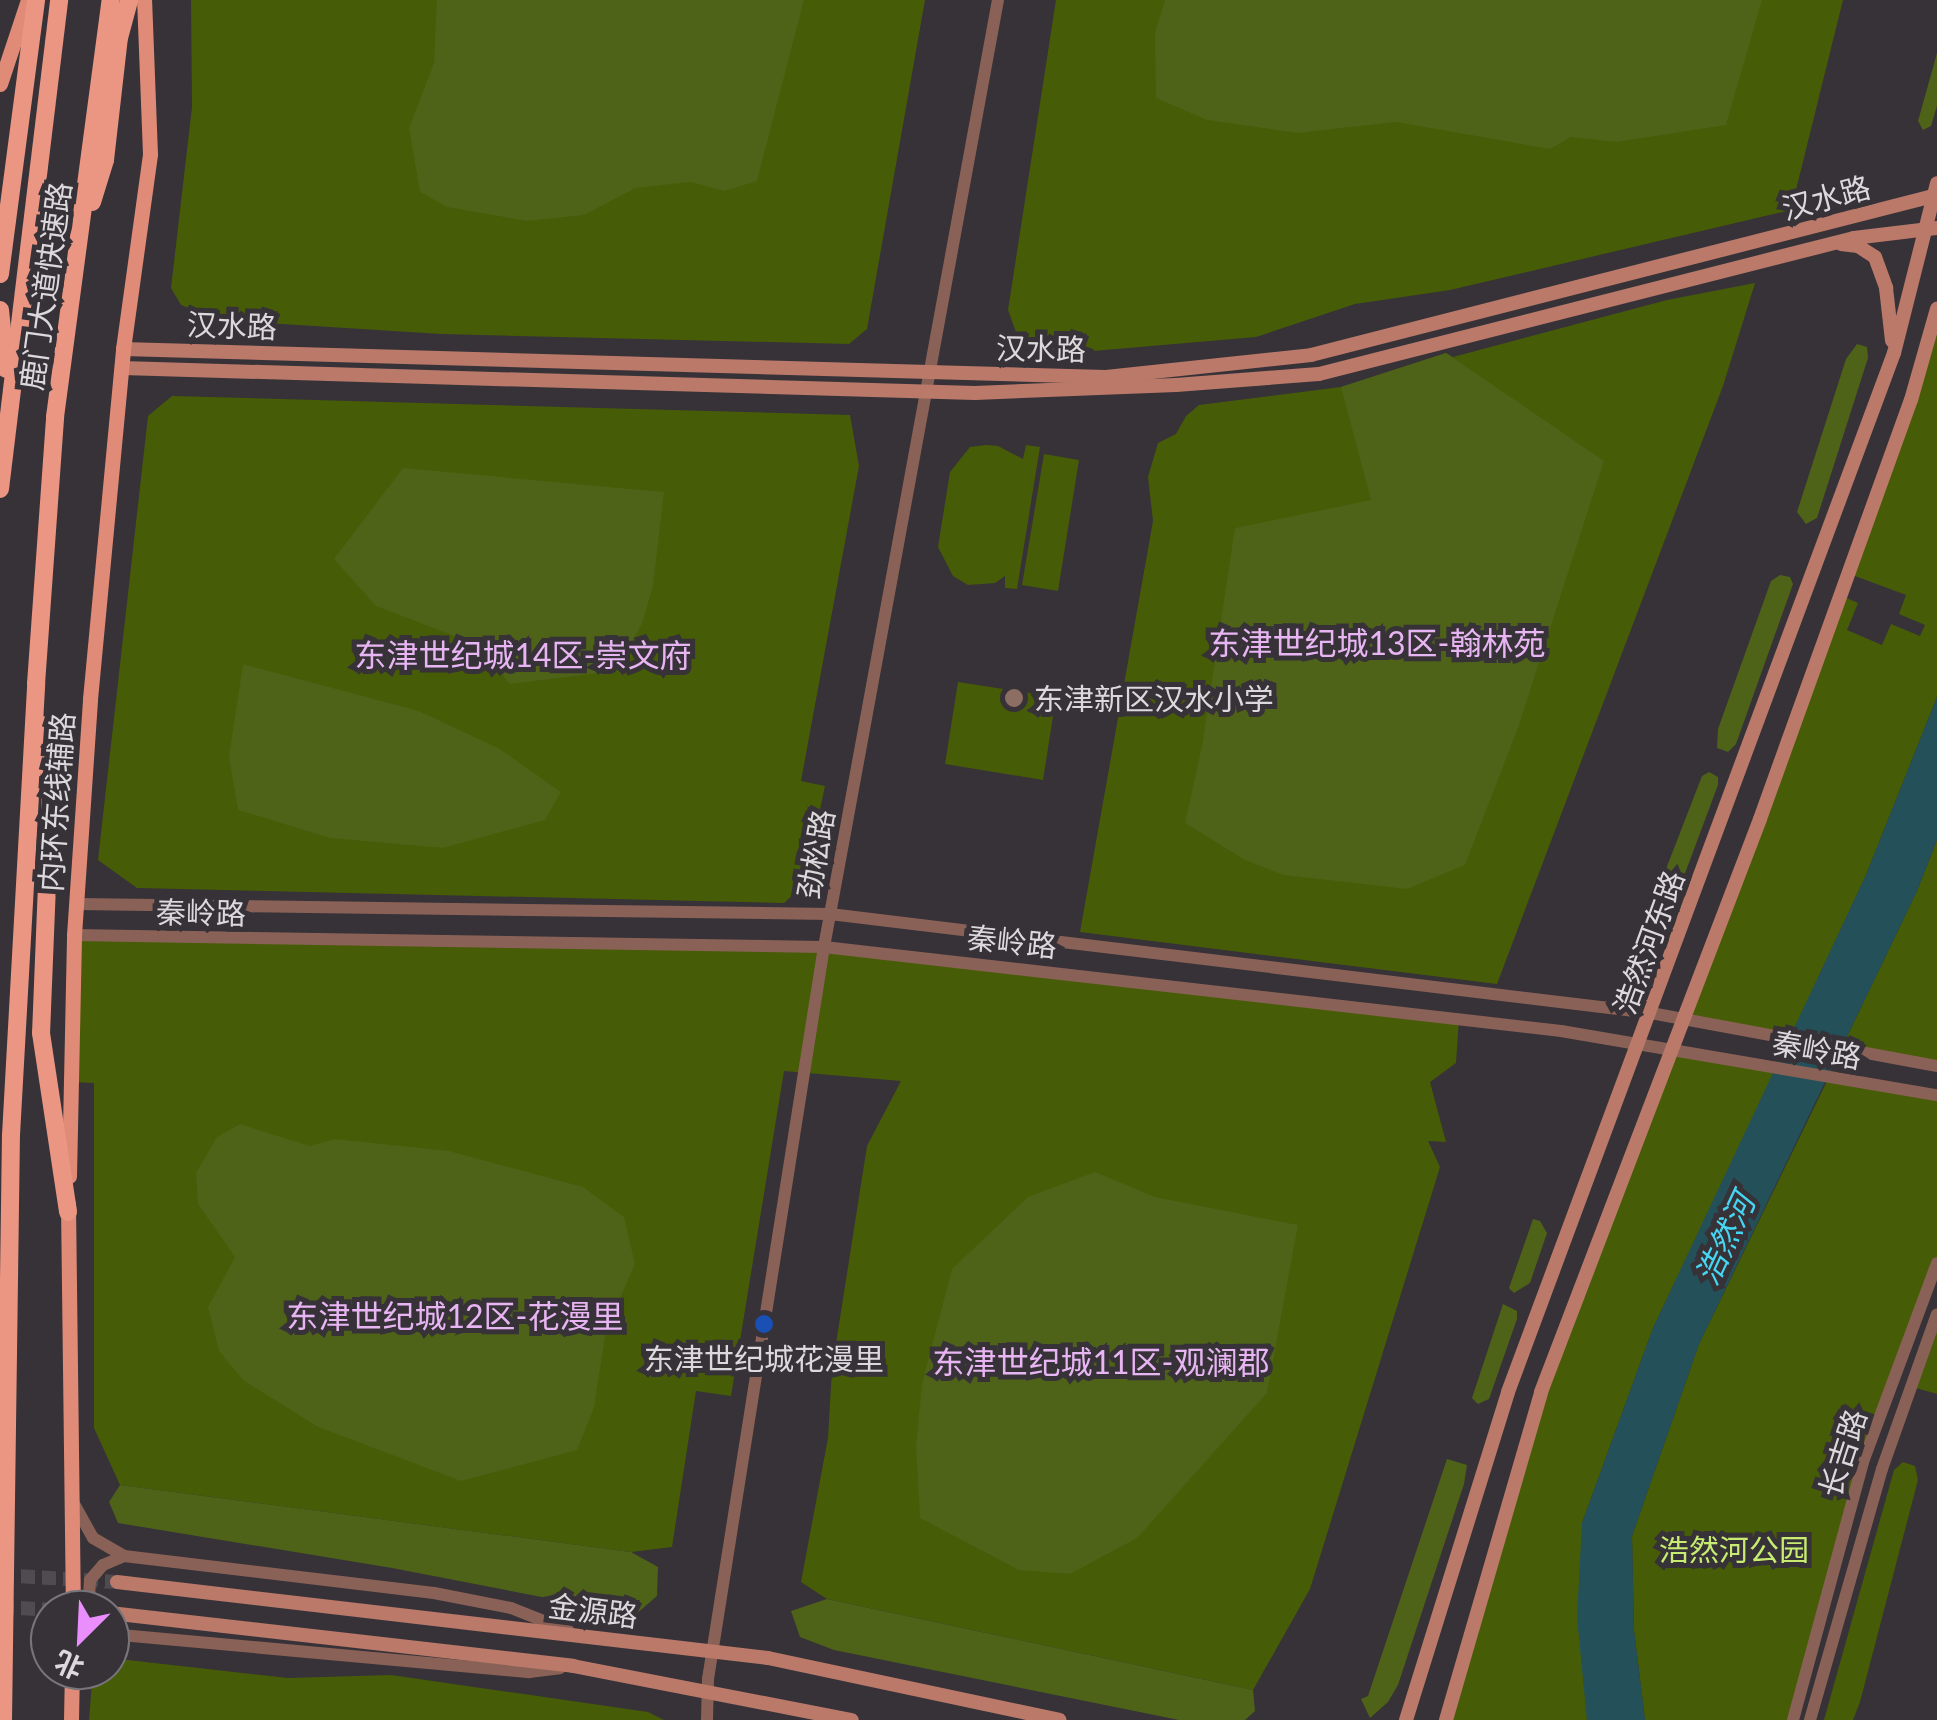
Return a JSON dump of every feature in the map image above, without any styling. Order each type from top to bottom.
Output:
[{"type":"highway","points":[[0,274],[36,0]]},
{"type":"highway","name":"鹿门大道快速路","points":[[0,489],[60,0]]},
{"type":"highway","name":"鹿门大道快速路","points":[[2,1720],[11,1135],[36,684],[55,417],[110,0]]},
{"type":"highway","points":[[76,256],[104,160],[119,38],[129,0]]},
{"type":"highway","points":[[0,310],[9,402]]},
{"type":"highway","points":[[36,684],[50,786],[41,1032],[68,1212]]},
{"type":"main road","points":[[0,84],[28,0]]},
{"type":"main road","name":"内环东线辅路","points":[[73,1590],[68,1212],[74,935],[90,699],[123,349],[150,154],[144,0]]},
{"type":"main road","name":"汉水路","points":[[123,349],[1106,376],[1312,355],[1936,191]]},
{"type":"main road","name":"浩然河东路","points":[[1406,1720],[1508,1392],[1894,353],[1932,229],[1936,191]]},
{"type":"main road","name":"汉水路","points":[[122,368],[923,392],[1117,390],[1319,374],[1836,243],[1932,229]]},
{"type":"main road","points":[[1836,243],[1858,246],[1875,258],[1886,288],[1894,353]]},
{"type":"main road","name":"浩然河东路","points":[[1446,1720],[1541,1392],[1760,819],[1911,400],[1937,309]]},
{"type":"main road","name":"金源路","points":[[117,1582],[768,1658],[1059,1720]]},
{"type":"main road","name":"金源路","points":[[130,1615],[573,1666],[852,1720]]},
{"type":"main road","points":[[72,1720],[73,1690]]},
{"type":"street","name":"劲松路","points":[[707,1720],[712,1652],[824,947],[926,374],[998,0]]},
{"type":"street","name":"秦岭路","points":[[76,904],[830,914],[1682,1018],[1937,1066]]},
{"type":"street","name":"秦岭路","points":[[74,935],[824,947],[1071,972],[1640,1042],[1937,1096]]},
{"type":"street","name":"长吉路","points":[[1793,1720],[1863,1462],[1937,1263]]},
{"type":"street","name":"长吉路","points":[[1810,1720],[1882,1470],[1937,1314]]},
{"type":"street","points":[[74,1502],[93,1538],[124,1556],[434,1593],[512,1608],[580,1636]]},
{"type":"street","points":[[89,1590],[90,1580],[102,1565],[124,1556]]},
{"type":"street","points":[[130,1635],[528,1672],[573,1666]]},
{"type":"green space","points":[[191,0],[925,0],[867,329],[849,344],[441,334],[219,320],[181,305],[171,288],[192,107]]},
{"type":"green space","points":[[437,0],[804,0],[757,181],[725,191],[690,182],[636,188],[584,215],[527,221],[447,207],[420,192],[409,128],[434,63]]},
{"type":"green space","points":[[1056,0],[1843,0],[1791,210],[1450,290],[1355,304],[1256,337],[1058,354],[1021,346],[1008,310]]},
{"type":"green space","points":[[1165,0],[1762,0],[1726,125],[1617,142],[1571,137],[1550,149],[1396,122],[1298,133],[1207,120],[1156,98],[1155,33]]},
{"type":"green space","points":[[1937,53],[1937,106],[1931,126],[1923,130],[1918,121]]},
{"type":"green space","points":[[1755,283],[1723,386],[1497,984],[1080,932],[1153,521],[1148,477],[1158,443],[1176,434],[1186,416],[1199,405],[1341,387],[1446,353],[1453,357],[1667,300]]},
{"type":"green space","points":[[1937,309],[1937,697],[1866,875],[1790,1038],[1682,1018],[1837,594],[1858,603],[1847,630],[1882,645],[1891,624],[1920,636],[1925,625],[1899,614],[1906,595],[1847,573]]},
{"type":"green space","points":[[1857,344],[1867,347],[1868,358],[1817,518],[1806,524],[1797,512],[1846,359]]},
{"type":"green space","points":[[1446,353],[1604,461],[1518,728],[1465,865],[1407,889],[1284,875],[1245,860],[1185,823],[1202,746],[1235,528],[1371,500],[1341,387]]},
{"type":"green space","points":[[172,396],[850,415],[859,466],[801,781],[825,786],[804,885],[784,903],[137,888],[98,860],[148,416]]},
{"type":"green space","points":[[1026,445],[1040,447],[1017,589],[1005,588],[1005,576],[995,583],[968,585],[953,576],[938,547],[950,472],[970,447],[998,446],[1023,459]]},
{"type":"green space","points":[[1044,454],[1079,460],[1058,591],[1022,585]]},
{"type":"green space","points":[[403,468],[664,492],[653,586],[642,624],[615,671],[510,684],[478,645],[376,606],[334,559]]},
{"type":"green space","points":[[1780,575],[1790,577],[1793,584],[1736,744],[1728,752],[1717,748],[1718,729],[1771,581]]},
{"type":"green space","points":[[243,664],[419,711],[500,749],[561,792],[545,820],[443,848],[330,838],[238,810],[229,757]]},
{"type":"green space","points":[[958,682],[1056,697],[1043,780],[945,764]]},
{"type":"green space","points":[[1709,772],[1718,777],[1718,785],[1659,943],[1650,959],[1635,966],[1635,949],[1702,776]]},
{"type":"green space","points":[[1937,840],[1937,1066],[1842,1047],[1917,891]]},
{"type":"green space","points":[[74,935],[824,947],[1459,1018],[1456,1063],[1430,1082],[1446,1142],[1428,1141],[1440,1167],[1310,1589],[1253,1690],[827,1599],[801,1582],[828,1438],[832,1369],[867,1146],[901,1081],[784,1071],[731,1396],[696,1391],[672,1547],[631,1552],[120,1485],[94,1428],[94,1083],[71,1082]]},
{"type":"green space","name":"浩然河公园","points":[[1671,1047],[1777,1068],[1653,1328],[1582,1523],[1587,1720],[1446,1720],[1541,1392]]},
{"type":"green space","name":"浩然河公园","points":[[1829,1077],[1937,1095],[1937,1263],[1863,1462],[1793,1720],[1645,1720],[1634,1631],[1632,1536],[1699,1344]]},
{"type":"green space","points":[[240,1124],[310,1146],[335,1139],[449,1151],[583,1187],[624,1217],[635,1264],[606,1330],[594,1408],[577,1450],[461,1481],[318,1427],[243,1380],[219,1351],[208,1307],[235,1257],[198,1204],[196,1173],[217,1137]]},
{"type":"green space","points":[[1095,1172],[1155,1197],[1298,1225],[1267,1393],[1137,1538],[1070,1574],[1019,1570],[920,1518],[916,1446],[922,1384],[952,1269],[1028,1197]]},
{"type":"green space","points":[[1533,1219],[1540,1221],[1547,1233],[1530,1283],[1514,1293],[1509,1288]]},
{"type":"green space","points":[[1503,1304],[1517,1311],[1517,1319],[1489,1399],[1478,1404],[1472,1398]]},
{"type":"green space","points":[[1937,1314],[1937,1394],[1909,1386]]},
{"type":"green space","points":[[1447,1459],[1467,1465],[1464,1484],[1398,1685],[1388,1702],[1370,1718],[1361,1699],[1368,1696]]},
{"type":"green space","points":[[1903,1462],[1915,1466],[1918,1480],[1860,1702],[1853,1720],[1824,1720],[1894,1470]]},
{"type":"green space","points":[[120,1485],[631,1552],[658,1567],[657,1596],[635,1615],[392,1568],[118,1523],[109,1502]]},
{"type":"green space","points":[[827,1599],[1253,1690],[1255,1711],[1245,1720],[1179,1720],[834,1650],[800,1637],[791,1611]]},
{"type":"green space","points":[[130,1660],[288,1678],[391,1675],[648,1712],[664,1720],[89,1720],[91,1690],[130,1690]]},
{"type":"water","name":"浩然河","points":[[1937,697],[1937,840],[1917,891],[1699,1344],[1632,1536],[1634,1631],[1645,1720],[1587,1720],[1577,1618],[1582,1523],[1653,1328],[1866,875]]},
{"type":"tunnel","points":[[0,1575],[117,1582]]},
{"type":"tunnel","points":[[0,1607],[30,1609]]},
{"type":"place","name":"东津新区汉水小学","points":[[1014,698]]},
{"type":"place","name":"东津世纪城花漫里","points":[[764,1324]]},
{"type":"district","name":"东津世纪城13区-翰林苑","points":[[1377,643]]},
{"type":"district","name":"东津世纪城14区-崇文府","points":[[523,655]]},
{"type":"district","name":"东津世纪城12区-花漫里","points":[[455,1316]]},
{"type":"district","name":"东津世纪城11区-观澜郡","points":[[1101,1362]]}]
